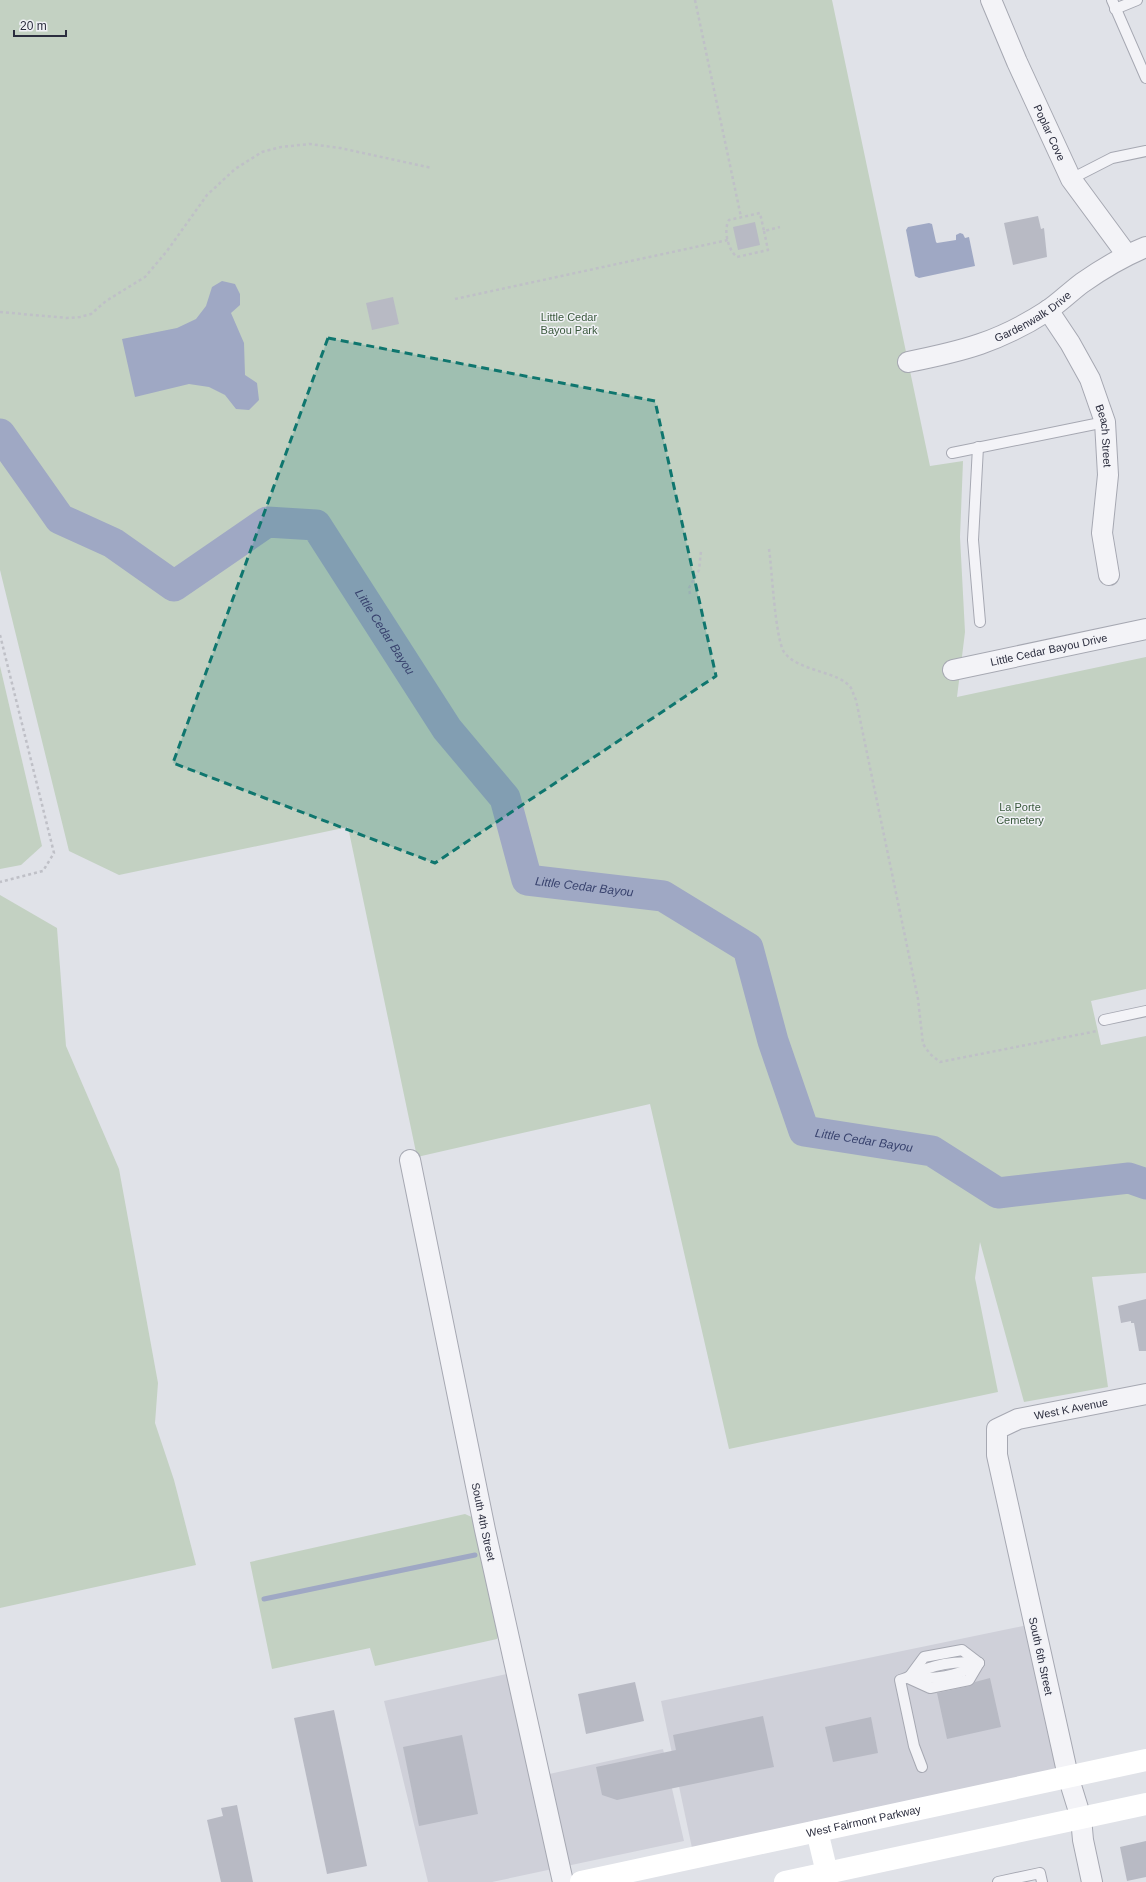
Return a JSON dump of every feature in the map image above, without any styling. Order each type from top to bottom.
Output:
[{"type":"main road","name":"West Fairmont Parkway","points":[[581,1882],[1146,1760]]},
{"type":"main road","points":[[785,1882],[828,1877],[1146,1804]]},
{"type":"main road","points":[[817,1831],[828,1877]]},
{"type":"street","name":"Poplar Cove","points":[[992,0],[1017,62],[1071,178],[1127,255]]},
{"type":"street","name":"Gardenwalk Drive","points":[[908,362],[962,351],[1004,336],[1048,310],[1083,283],[1127,255],[1146,248]]},
{"type":"street","name":"Beach Street","points":[[1048,310],[1070,343],[1090,379],[1105,422],[1108,475],[1102,533],[1109,575]]},
{"type":"street","name":"Little Cedar Bayou Drive","points":[[953,670],[1146,629]]},
{"type":"street","name":"South 4th Street","points":[[410,1160],[485,1530],[563,1882]]},
{"type":"street","name":"West K Avenue","points":[[997,1429],[1018,1419],[1146,1394]]},
{"type":"street","name":"South 6th Street","points":[[997,1429],[997,1455],[1068,1776],[1081,1818],[1092,1882]]},
{"type":"lane","points":[[1137,0],[1114,5],[1146,78]]},
{"type":"lane","points":[[1071,178],[1112,158],[1146,151]]},
{"type":"lane","points":[[952,453],[1105,422]]},
{"type":"lane","points":[[978,447],[973,540],[980,622]]},
{"type":"lane","points":[[1104,1020],[1146,1010]]},
{"type":"lane","points":[[908,1678],[930,1688],[969,1680],[979,1663],[965,1661],[949,1664],[926,1669],[908,1678],[900,1680],[914,1746],[922,1767]]},
{"type":"lane","points":[[998,1882],[1040,1873],[1042,1882]]},
{"type":"path","points":[[695,0],[741,217]]},
{"type":"path","points":[[0,312],[67,318],[91,314],[106,301],[145,277],[167,251],[207,195],[235,169],[262,152],[281,147],[310,144],[340,148],[432,168]]},
{"type":"path","points":[[760,212],[764,231],[768,250],[737,257],[730,250],[726,228],[729,220],[760,212]]},
{"type":"path","points":[[764,231],[780,228]]},
{"type":"path","points":[[455,300],[728,240]]},
{"type":"path","points":[[769,549],[778,635],[784,651],[792,661],[840,680],[850,687],[856,700],[918,998],[923,1044],[930,1054],[940,1062],[1099,1030]]},
{"type":"path","points":[[690,594],[689,588],[699,570],[701,551]]},
{"type":"path","points":[[0,635],[54,853],[43,871],[0,882]]},
{"type":"highlighted area","points":[[328,338],[655,401],[716,676],[435,863],[173,763]]},
{"type":"shaded area","points":[[1028,1625],[1059,1771],[692,1848],[661,1701]]},
{"type":"shaded area","points":[[511,1673],[531,1778],[663,1749],[684,1841],[492,1882],[428,1882],[384,1701]]},
{"type":"green space","points":[[0,0],[832,0],[930,466],[963,461],[960,537],[965,632],[957,697],[1146,657],[1146,989],[1091,1001],[1101,1045],[1146,1036],[1146,1273],[1092,1277],[1108,1387],[1024,1402],[980,1242],[975,1278],[998,1392],[729,1449],[650,1104],[417,1157],[348,827],[119,875],[69,851],[0,570]]},
{"type":"green space","points":[[0,666],[42,846],[21,865],[0,869]]},
{"type":"green space","points":[[0,895],[57,928],[66,1046],[119,1169],[158,1383],[155,1423],[174,1480],[196,1565],[0,1608]]},
{"type":"green space","points":[[465,1514],[476,1519],[500,1632],[497,1639],[375,1666],[370,1648],[272,1669],[250,1562]]},
{"type":"water","points":[[929,223],[932,224],[937,243],[956,240],[956,235],[960,233],[963,234],[965,238],[969,237],[975,266],[919,278],[915,276],[906,230],[908,227]]},
{"type":"water","points":[[222,281],[235,284],[240,294],[240,305],[231,313],[244,343],[245,375],[257,383],[259,400],[249,410],[236,409],[225,395],[209,387],[189,384],[135,397],[122,339],[177,328],[196,319],[206,306],[212,287]]},
{"type":"building","points":[[1038,216],[1041,229],[1044,228],[1047,257],[1013,265],[1004,223]]},
{"type":"building","points":[[755,222],[760,245],[738,250],[733,227]]},
{"type":"building","points":[[393,297],[399,324],[372,330],[366,303]]},
{"type":"building","points":[[1146,1299],[1146,1351],[1139,1351],[1134,1323],[1131,1323],[1131,1321],[1121,1323],[1118,1306]]},
{"type":"building","points":[[990,1678],[1001,1727],[947,1739],[937,1693],[970,1686],[975,1682]]},
{"type":"building","points":[[635,1682],[644,1721],[586,1734],[578,1694]]},
{"type":"building","points":[[334,1710],[367,1866],[327,1874],[294,1718]]},
{"type":"building","points":[[763,1716],[774,1767],[617,1800],[602,1795],[596,1767],[676,1750],[673,1735]]},
{"type":"building","points":[[871,1717],[878,1753],[833,1762],[825,1727]]},
{"type":"building","points":[[462,1735],[478,1814],[419,1826],[403,1747]]},
{"type":"building","points":[[237,1805],[253,1882],[221,1882],[207,1820],[223,1816],[221,1808]]},
{"type":"building","points":[[1146,1841],[1146,1877],[1127,1881],[1120,1847]]},
{"type":"waterway","name":"Little Cedar Bayou","points":[[0,434],[60,519],[113,543],[174,586],[267,522],[316,525],[447,729],[505,798],[527,880],[663,896],[748,948],[773,1041],[804,1131],[932,1151],[998,1193],[1129,1178],[1146,1184]]},
{"type":"waterway","points":[[264,1599],[475,1555]]},
{"type":"park label","name":"Little Cedar Bayou Park","points":[[569,323]]},
{"type":"park label","name":"La Porte Cemetery","points":[[1020,813]]}]
